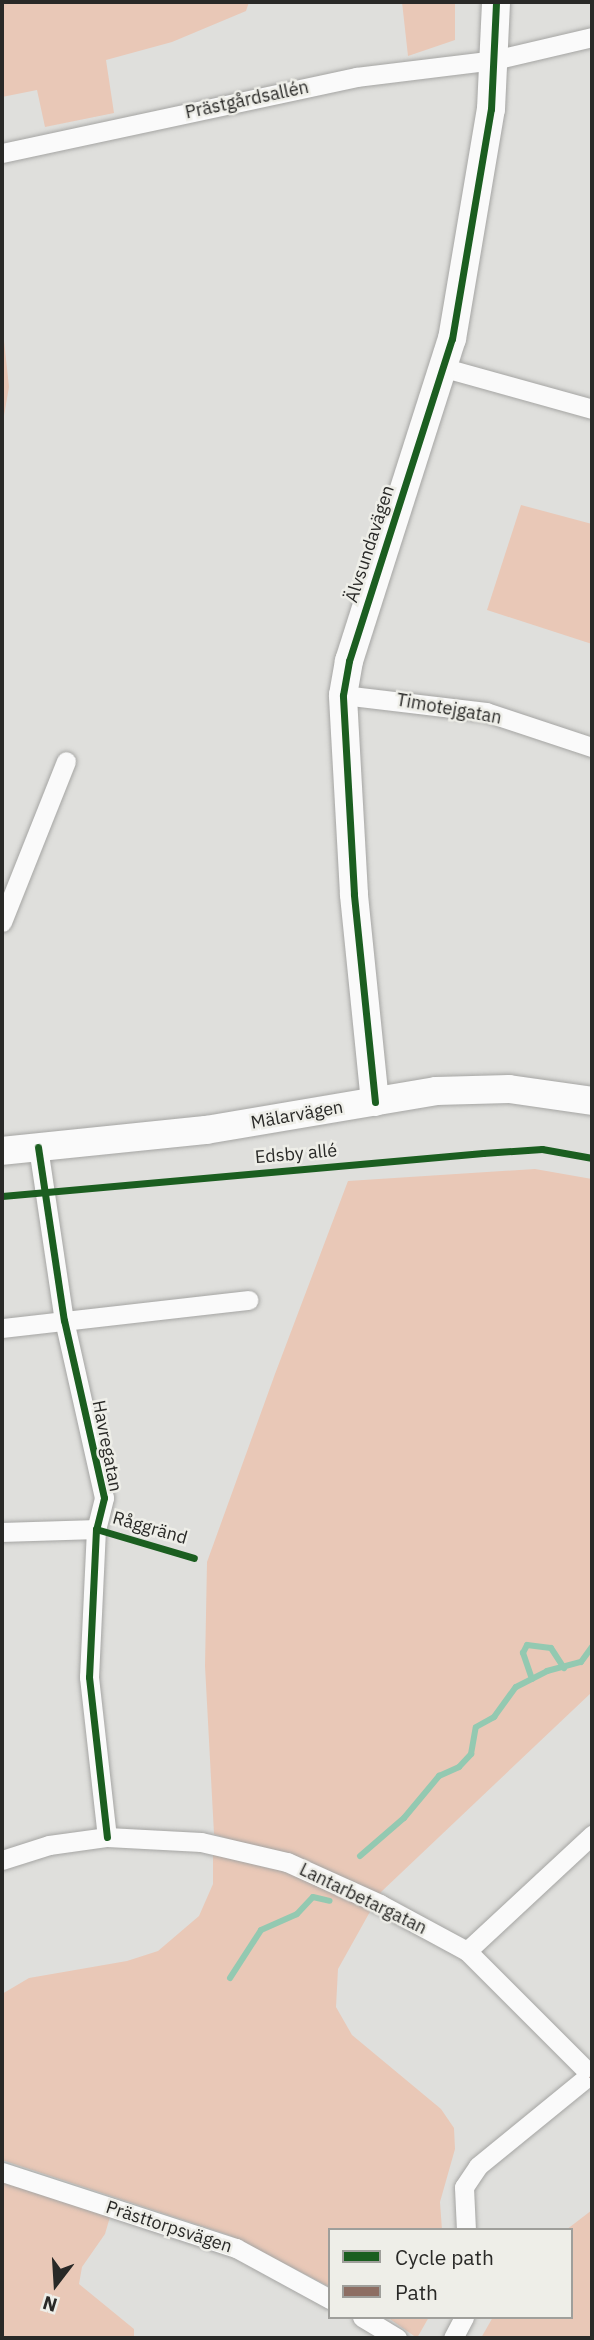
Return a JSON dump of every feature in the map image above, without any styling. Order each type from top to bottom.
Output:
[{"type":"street","name":"Älvsundavägen","points":[[375,1102],[354,894],[344,695],[349,661],[452,339],[472,238],[494,60],[496,2]]},
{"type":"street","name":"Prästgårdsallén","points":[[2,153],[356,77],[494,60],[592,37]]},
{"type":"street","points":[[441,367],[592,409]]},
{"type":"street","name":"Timotejgatan","points":[[344,695],[486,712],[592,747]]},
{"type":"street","points":[[2,922],[66,761]]},
{"type":"street","name":"Mälarvägen","points":[[2,1151],[206,1130],[436,1091],[509,1089],[592,1101]]},
{"type":"street","name":"Havregatan","points":[[38,1147],[64,1320],[104,1498],[96,1529],[89,1677],[107,1837]]},
{"type":"street","points":[[2,1328],[248,1300]]},
{"type":"street","points":[[2,1532],[96,1529]]},
{"type":"street","points":[[467,1951],[592,1835]]},
{"type":"street","name":"Lantarbetargatan","points":[[2,1860],[49,1845],[107,1837],[201,1842],[287,1862],[380,1904],[467,1951],[592,2074]]},
{"type":"street","points":[[466,2228],[464,2187],[478,2166],[592,2074]]},
{"type":"street","name":"Prästtorpsvägen","points":[[2,2172],[236,2248],[328,2298]]},
{"type":"street","points":[[365,2319],[397,2338]]},
{"type":"street","points":[[453,2338],[463,2319]]},
{"type":"shaded area","points":[[2,2],[249,2],[246,11],[172,42],[106,60],[114,113],[45,127],[37,90],[2,97]]},
{"type":"shaded area","points":[[402,2],[455,2],[455,40],[408,56]]},
{"type":"shaded area","points":[[2,322],[9,387],[2,427]]},
{"type":"shaded area","points":[[521,505],[592,524],[592,644],[487,610]]},
{"type":"shaded area","points":[[535,1169],[592,1179],[592,1692],[381,1892],[338,1969],[336,2007],[352,2035],[441,2109],[454,2128],[455,2149],[440,2202],[442,2228],[328,2228],[328,2286],[229,2235],[2,2160],[2,1994],[29,1978],[127,1961],[158,1951],[199,1916],[213,1884],[213,1853],[271,1869],[278,1856],[214,1834],[205,1666],[207,1562],[348,1181]]},
{"type":"shaded area","points":[[2,2179],[110,2217],[105,2234],[82,2267],[79,2284],[134,2329],[134,2338],[2,2338]]},
{"type":"shaded area","points":[[592,2210],[592,2338],[481,2338],[492,2319],[573,2319],[573,2228],[569,2228]]},
{"type":"shaded area","points":[[390,2319],[428,2319],[417,2338]]},
{"type":"waterway","points":[[532,1679],[523,1653],[527,1645],[551,1648],[564,1668]]},
{"type":"waterway","points":[[360,1856],[404,1818],[439,1776],[459,1767],[471,1754],[476,1727],[494,1717],[516,1687],[547,1671],[581,1662],[592,1647]]},
{"type":"waterway","points":[[230,1978],[261,1930],[297,1914],[313,1897],[330,1901]]},
{"type":"cycle path","points":[[375,1102],[354,894],[343,695],[349,661],[452,339],[491,109],[496,2]]},
{"type":"cycle path","name":"Råggränd","points":[[38,1147],[64,1320],[104,1498],[96,1529],[89,1677],[107,1837]]},
{"type":"cycle path","name":"Edsby allé","points":[[2,1196],[542,1149],[592,1158]]},
{"type":"cycle path","name":"Råggränd","points":[[96,1529],[194,1558]]}]
